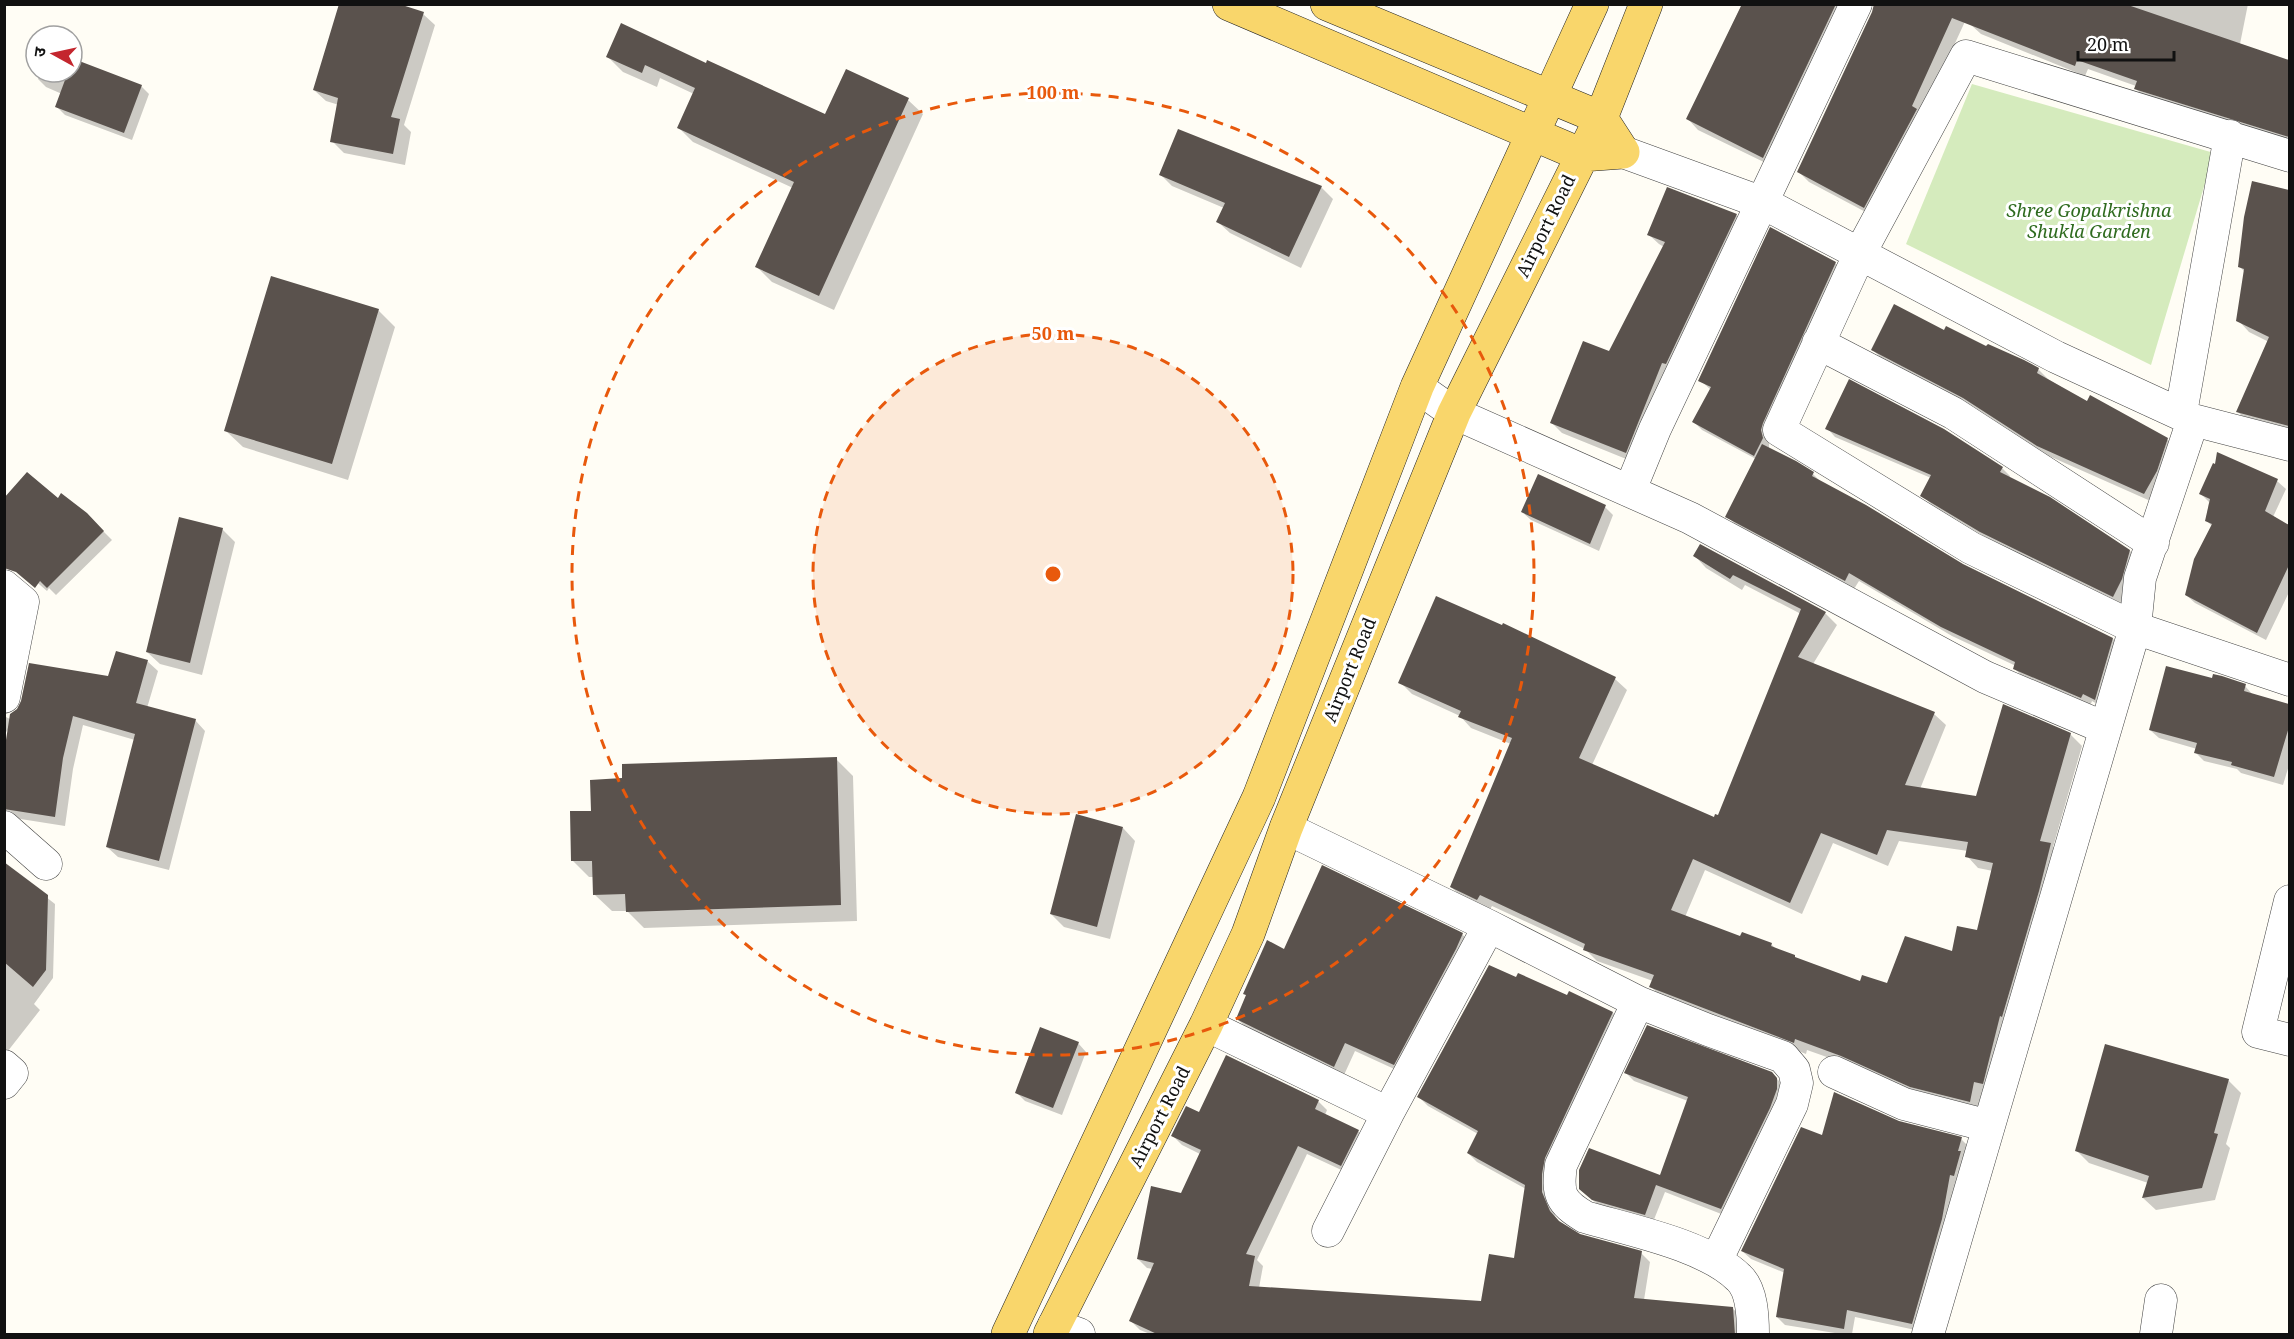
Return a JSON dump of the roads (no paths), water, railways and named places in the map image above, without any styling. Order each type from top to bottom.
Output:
[{"type":"main road","points":[[1229,4],[1582,155],[1623,152],[1601,118],[1327,4]]},
{"type":"main road","points":[[1008,1335],[1259,797],[1417,387],[1592,4]]},
{"type":"main road","name":"Airport Road","points":[[1061,1332],[1248,934],[1286,828],[1454,413],[1601,118],[1646,4]]},
{"type":"street","points":[[1630,490],[1655,429],[1856,4]]},
{"type":"street","points":[[2289,156],[1966,56],[1860,253],[1779,430],[1971,548],[2135,628],[2289,680]]},
{"type":"street","points":[[1928,1335],[2135,628],[2140,578],[2153,543],[2187,416],[2230,136]]},
{"type":"street","points":[[1623,152],[1763,203],[2056,357],[2187,416],[2289,445]]},
{"type":"street","points":[[1818,343],[1953,413],[2153,543]]},
{"type":"street","points":[[1417,387],[1454,413],[1690,518],[1985,677],[2104,728]]},
{"type":"street","points":[[4,586],[23,602],[4,697]]},
{"type":"street","points":[[4,827],[46,864]]},
{"type":"street","points":[[1286,828],[1489,926],[1638,1002],[1783,1057],[1794,1070],[1797,1083],[1792,1104],[1716,1261]]},
{"type":"street","points":[[2289,901],[2258,1032],[2289,1040]]},
{"type":"street","points":[[1328,1231],[1388,1113],[1489,926]]},
{"type":"street","points":[[1638,1002],[1561,1165],[1560,1195],[1570,1208],[1586,1217],[1695,1251],[1716,1261],[1740,1279],[1750,1301],[1753,1335]]},
{"type":"street","points":[[1206,1025],[1388,1113]]},
{"type":"street","points":[[4,1066],[12,1073],[4,1083]]},
{"type":"street","points":[[1834,1072],[1904,1104],[1989,1126]]},
{"type":"street","points":[[2156,1335],[2161,1300]]},
{"type":"park label","name":"Shree Gopalkrishna Shukla Garden","points":[[2089,221]]}]
